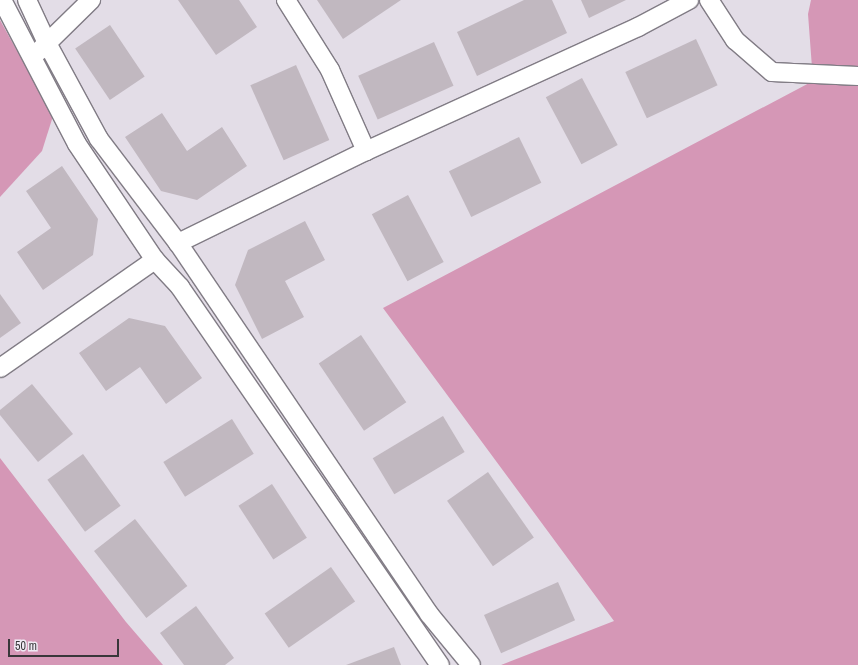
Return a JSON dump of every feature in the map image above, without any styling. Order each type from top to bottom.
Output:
[{"type":"street","points":[[2,0],[77,144],[155,260],[180,287],[440,665]]},
{"type":"street","points":[[27,0],[47,43],[99,139],[178,243],[429,614],[471,665]]},
{"type":"street","points":[[32,57],[91,0]]},
{"type":"street","points":[[286,0],[330,70],[366,151]]},
{"type":"street","points":[[178,243],[366,151],[638,27],[689,0]]},
{"type":"street","points":[[709,0],[735,40],[772,72],[858,76]]},
{"type":"street","points":[[155,260],[152,248],[156,240],[168,236],[178,243]]},
{"type":"street","points":[[0,368],[155,260]]},
{"type":"shaded area","points":[[811,0],[858,0],[858,665],[501,665],[614,621],[383,308],[813,81],[808,14]]},
{"type":"shaded area","points":[[0,20],[53,116],[42,151],[0,197]]},
{"type":"shaded area","points":[[0,458],[126,622],[163,665],[0,665]]},
{"type":"building","points":[[178,0],[239,0],[257,27],[216,55]]},
{"type":"building","points":[[317,0],[401,0],[343,39]]},
{"type":"building","points":[[524,0],[552,0],[567,33],[477,76],[457,32]]},
{"type":"building","points":[[581,0],[626,0],[589,18]]},
{"type":"building","points":[[110,25],[145,76],[110,100],[75,48]]},
{"type":"building","points":[[696,39],[718,85],[647,118],[625,72]]},
{"type":"building","points":[[434,42],[454,86],[378,120],[358,76]]},
{"type":"building","points":[[296,65],[329,140],[284,160],[250,85]]},
{"type":"building","points":[[582,78],[618,145],[581,164],[546,97]]},
{"type":"building","points":[[162,113],[187,151],[222,127],[247,166],[197,200],[161,191],[125,137]]},
{"type":"building","points":[[519,137],[541,183],[471,217],[449,171]]},
{"type":"building","points":[[62,166],[98,219],[93,255],[43,290],[17,252],[51,228],[26,191]]},
{"type":"building","points":[[408,195],[444,262],[407,281],[372,214]]},
{"type":"building","points":[[305,221],[325,260],[285,281],[304,317],[262,339],[235,285],[248,250]]},
{"type":"building","points":[[0,294],[21,323],[0,338]]},
{"type":"building","points":[[129,318],[165,326],[202,378],[166,404],[140,367],[106,391],[79,353]]},
{"type":"building","points":[[361,335],[406,402],[364,431],[319,364]]},
{"type":"building","points":[[32,384],[73,434],[38,462],[0,415],[0,410]]},
{"type":"building","points":[[443,416],[465,452],[394,494],[373,458]]},
{"type":"building","points":[[232,419],[254,454],[185,497],[163,462]]},
{"type":"building","points":[[83,454],[121,506],[85,532],[47,480]]},
{"type":"building","points":[[488,472],[534,538],[493,566],[447,501]]},
{"type":"building","points":[[272,484],[307,538],[273,559],[238,506]]},
{"type":"building","points":[[135,519],[187,586],[146,618],[94,551]]},
{"type":"building","points":[[331,567],[355,601],[289,648],[265,613]]},
{"type":"building","points":[[558,582],[575,620],[501,653],[484,615]]},
{"type":"building","points":[[196,606],[234,658],[225,665],[184,665],[160,633]]},
{"type":"building","points":[[394,647],[401,665],[346,665]]}]
